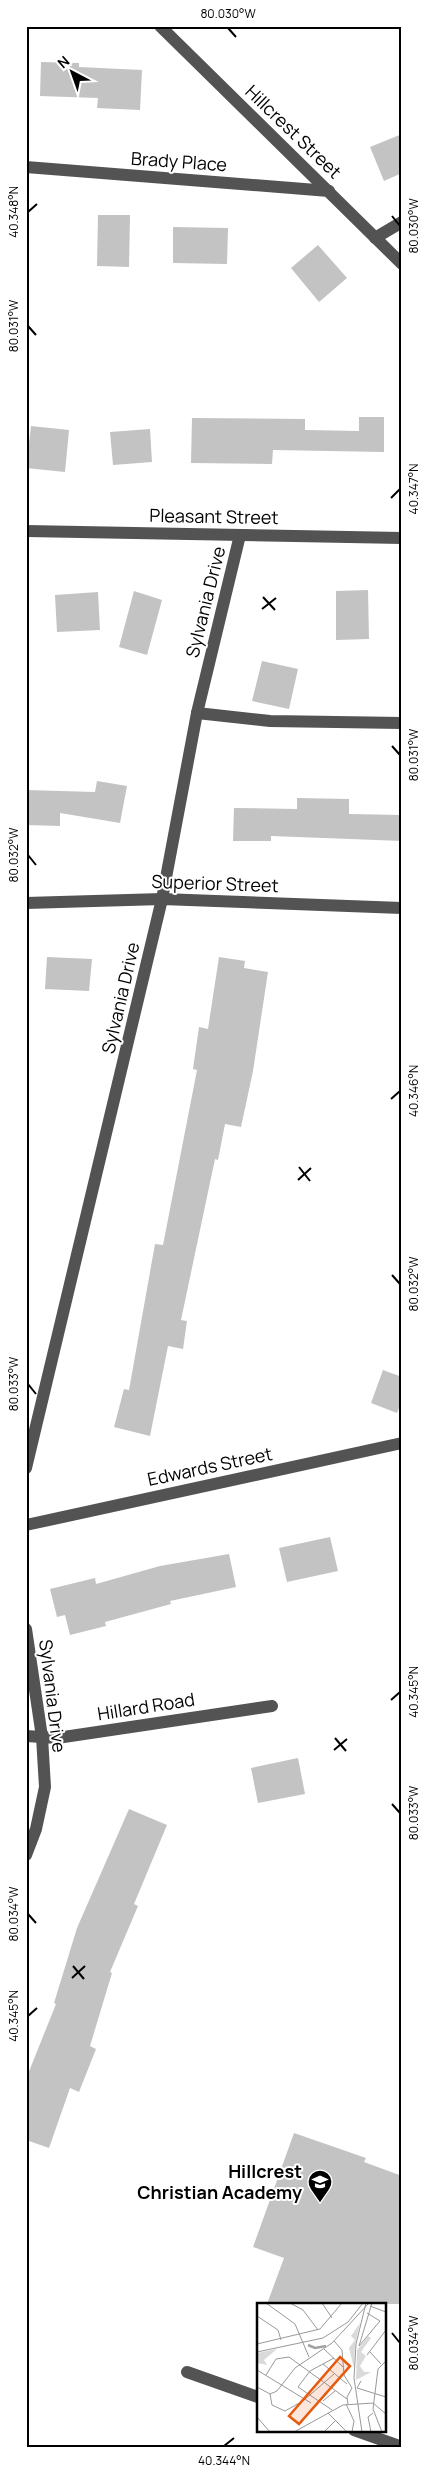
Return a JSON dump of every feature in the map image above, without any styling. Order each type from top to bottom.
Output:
[{"type":"street","name":"Hillcrest Street","points":[[160,26],[330,191],[402,264]]},
{"type":"street","name":"Brady Place","points":[[26,167],[330,191]]},
{"type":"street","points":[[376,238],[402,222]]},
{"type":"street","name":"Pleasant Street","points":[[26,531],[402,538]]},
{"type":"street","name":"Sylvania Drive","points":[[26,1468],[162,899],[197,713],[240,535]]},
{"type":"street","points":[[197,713],[270,721],[402,723]]},
{"type":"street","name":"Superior Street","points":[[26,903],[162,899],[402,908]]},
{"type":"street","name":"Edwards Street","points":[[26,1526],[402,1443]]},
{"type":"street","name":"Sylvania Drive","points":[[26,1629],[42,1737],[45,1787],[36,1829],[26,1854]]},
{"type":"street","name":"Hillard Road","points":[[26,1736],[57,1738],[272,1706]]},
{"type":"street","points":[[187,2372],[257,2397]]},
{"type":"street","points":[[360,2432],[402,2447]]},
{"type":"building","points":[[41,62],[79,63],[79,67],[142,70],[140,110],[97,108],[98,98],[40,96]]},
{"type":"building","points":[[402,134],[402,173],[384,181],[370,147]]},
{"type":"building","points":[[98,215],[130,215],[129,267],[97,266]]},
{"type":"building","points":[[173,227],[228,228],[227,264],[173,263]]},
{"type":"building","points":[[318,245],[347,278],[319,302],[291,268]]},
{"type":"building","points":[[359,417],[384,417],[384,452],[273,450],[272,464],[191,463],[192,418],[305,419],[305,430],[359,431]]},
{"type":"building","points":[[31,426],[69,430],[65,472],[26,468]]},
{"type":"building","points":[[150,429],[152,462],[113,465],[110,432]]},
{"type":"building","points":[[368,590],[369,639],[336,640],[336,591]]},
{"type":"building","points":[[134,591],[162,600],[147,655],[119,647]]},
{"type":"building","points":[[98,592],[100,630],[57,632],[55,595]]},
{"type":"building","points":[[262,661],[298,669],[289,709],[252,701]]},
{"type":"building","points":[[97,781],[127,786],[120,823],[60,813],[60,826],[26,825],[26,790],[95,792]]},
{"type":"building","points":[[297,798],[349,799],[349,814],[402,815],[402,841],[271,836],[271,841],[233,841],[234,808],[297,809]]},
{"type":"building","points":[[47,957],[92,959],[89,991],[45,989]]},
{"type":"building","points":[[219,957],[245,961],[244,968],[268,972],[253,1071],[241,1127],[225,1124],[218,1160],[215,1159],[181,1320],[187,1321],[183,1349],[168,1346],[150,1436],[114,1427],[124,1389],[129,1390],[155,1244],[163,1245],[197,1070],[193,1069],[199,1027],[208,1029]]},
{"type":"building","points":[[383,1370],[402,1377],[402,1400],[397,1413],[371,1403]]},
{"type":"building","points":[[330,1537],[338,1571],[287,1582],[279,1548]]},
{"type":"building","points":[[229,1554],[236,1587],[170,1601],[171,1604],[105,1622],[106,1626],[70,1635],[65,1615],[57,1617],[50,1589],[95,1578],[96,1584],[160,1566]]},
{"type":"building","points":[[298,1758],[305,1794],[258,1803],[251,1768]]},
{"type":"building","points":[[129,1809],[167,1825],[134,1904],[138,1906],[110,1972],[112,1973],[90,2046],[96,2049],[79,2092],[70,2088],[49,2148],[26,2140],[26,2079],[56,2004],[54,2003],[77,1928]]},
{"type":"building","name":"Hillcrest Christian Academy","points":[[294,2133],[366,2158],[364,2162],[402,2176],[402,2304],[267,2303],[284,2258],[253,2247]]},
{"type":"place","name":"Hillcrest Christian Academy","points":[[320,2203]]}]
